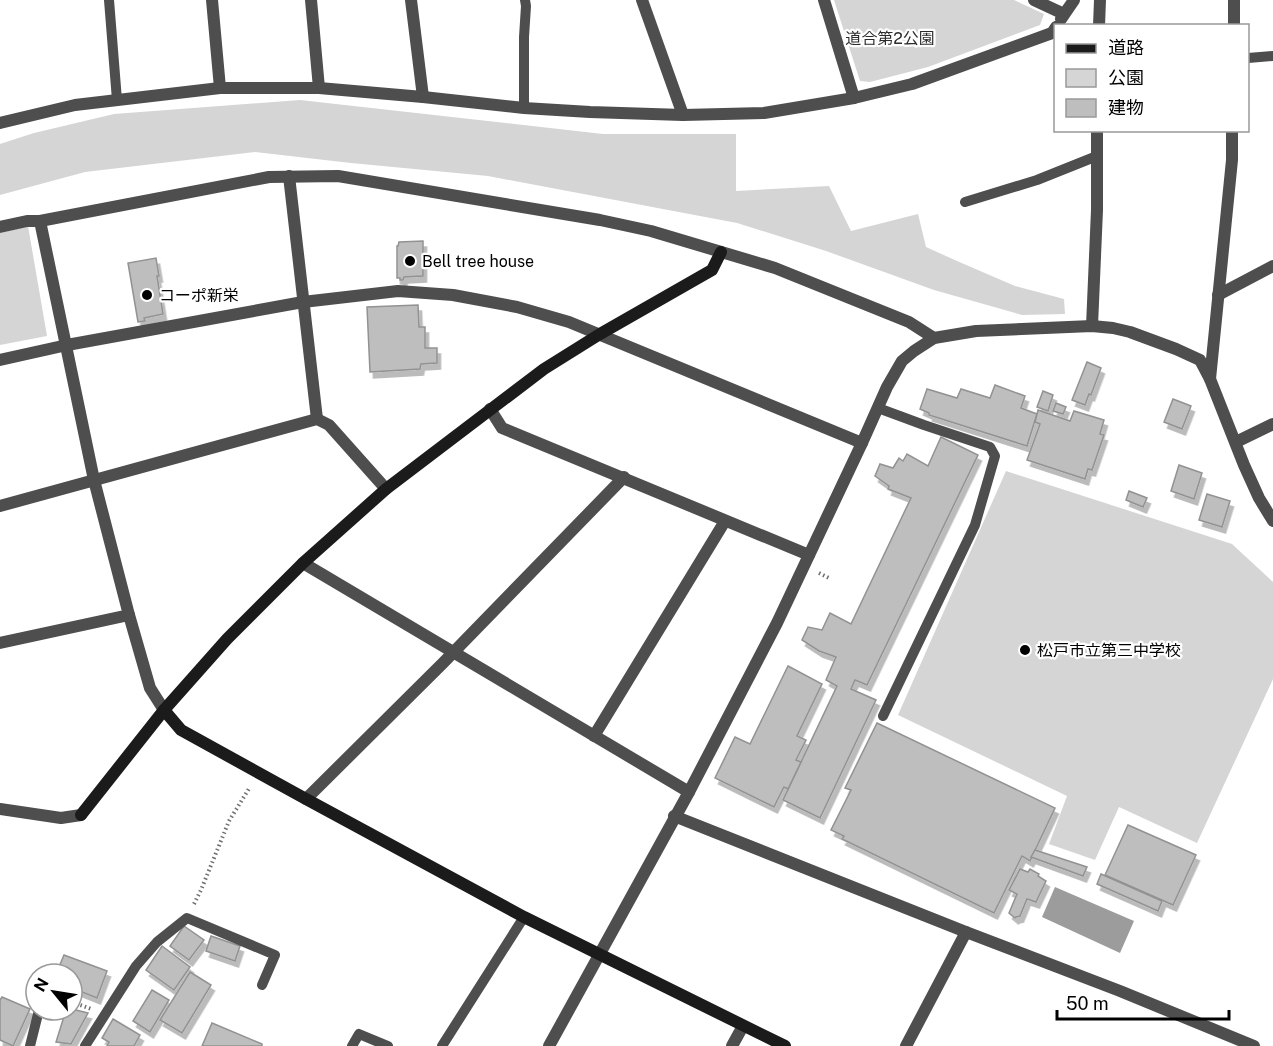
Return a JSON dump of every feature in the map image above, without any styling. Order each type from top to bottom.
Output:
[{"type":"street","points":[[212,0],[220,88]]},
{"type":"street","points":[[311,0],[320,88]]},
{"type":"street","points":[[411,0],[423,97]]},
{"type":"street","points":[[642,0],[683,115]]},
{"type":"street","points":[[824,0],[854,98]]},
{"type":"street","points":[[1034,0],[1064,14]]},
{"type":"street","points":[[1057,24],[1074,0]]},
{"type":"street","points":[[1099,24],[1100,0]]},
{"type":"street","points":[[1234,0],[1234,24]]},
{"type":"street","points":[[0,123],[75,105],[220,88],[320,88],[524,108],[590,112],[683,115],[764,113],[854,98],[912,84],[1052,33],[1054,30]]},
{"type":"street","points":[[1092,326],[1096,242],[1097,132]]},
{"type":"street","points":[[1210,379],[1232,160],[1232,132]]},
{"type":"street","points":[[289,176],[317,419]]},
{"type":"street","points":[[0,227],[269,177],[338,176],[600,220],[651,231],[775,268],[909,321],[934,338]]},
{"type":"street","points":[[40,221],[94,480],[129,615],[150,688],[164,710],[181,730],[524,917],[785,1046]]},
{"type":"street","points":[[0,809],[61,818],[81,815],[164,710],[227,639],[303,563],[386,489],[544,369],[712,270],[721,252]]},
{"type":"street","points":[[1218,295],[1273,266]]},
{"type":"street","points":[[0,360],[67,345],[303,302],[398,291],[453,295],[516,307],[569,322],[862,443]]},
{"type":"street","points":[[549,1046],[689,792],[777,622],[887,387],[902,361],[914,351],[934,338],[976,331],[1092,326],[1130,332],[1200,360],[1210,379],[1244,465],[1259,498],[1273,521]]},
{"type":"street","points":[[490,409],[502,428],[809,555]]},
{"type":"street","points":[[0,506],[317,419],[329,425],[386,489]]},
{"type":"street","points":[[1236,442],[1273,424]]},
{"type":"street","points":[[306,799],[624,477]]},
{"type":"street","points":[[594,736],[725,520]]},
{"type":"street","points":[[303,563],[689,792]]},
{"type":"street","points":[[0,643],[129,615]]},
{"type":"street","points":[[674,816],[1254,1046]]},
{"type":"street","points":[[906,1046],[966,932]]},
{"type":"street","points":[[732,1046],[743,1026]]},
{"type":"lane","points":[[109,0],[117,100]]},
{"type":"lane","points":[[524,108],[525,0]]},
{"type":"lane","points":[[1249,58],[1273,56]]},
{"type":"lane","points":[[965,202],[1036,180],[1097,156]]},
{"type":"lane","points":[[878,408],[990,447],[995,456],[975,525],[883,716]]},
{"type":"lane","points":[[442,1046],[524,917]]},
{"type":"lane","points":[[85,1046],[136,966],[157,942],[187,918],[275,955],[262,985]]},
{"type":"lane","points":[[30,1046],[36,1022]]},
{"type":"lane","points":[[352,1046],[359,1034],[388,1046]]},
{"type":"path","points":[[187,918],[229,821],[259,773]]},
{"type":"green space","name":"道合第2公園","points":[[834,0],[1014,0],[1044,14],[1040,25],[928,67],[870,82],[860,81]]},
{"type":"green space","points":[[300,100],[603,134],[736,134],[736,191],[829,186],[851,231],[918,214],[926,247],[1015,286],[1064,299],[1065,314],[1022,315],[934,290],[826,251],[737,223],[488,176],[255,152],[85,172],[0,195],[0,144],[34,133],[114,114]]},
{"type":"green space","points":[[28,226],[47,336],[0,345],[0,233]]},
{"type":"green space","points":[[1006,471],[1232,544],[1273,582],[1273,679],[1197,843],[1119,807],[1095,860],[1049,844],[1067,796],[898,715]]},
{"type":"shaded area","points":[[1055,887],[1134,921],[1120,953],[1042,917]]},
{"type":"building","name":"Bell tree house","points":[[423,241],[423,276],[404,277],[400,280],[397,278],[399,242]]},
{"type":"building","name":"コーポ新栄","points":[[156,258],[163,314],[144,318],[145,321],[138,322],[128,263]]},
{"type":"building","points":[[418,305],[419,327],[425,327],[425,348],[437,348],[437,363],[421,364],[420,369],[370,372],[367,307]]},
{"type":"building","points":[[1087,362],[1101,368],[1085,405],[1072,400]]},
{"type":"building","points":[[995,385],[1025,396],[1021,408],[1037,414],[1027,446],[929,415],[920,409],[927,389],[957,398],[961,389],[990,398]]},
{"type":"building","points":[[1043,391],[1053,395],[1048,411],[1037,407]]},
{"type":"building","points":[[1173,399],[1191,406],[1182,429],[1164,422]]},
{"type":"building","points":[[1056,403],[1066,407],[1063,414],[1053,411]]},
{"type":"building","points":[[1038,410],[1070,421],[1074,411],[1104,420],[1100,434],[1104,435],[1092,470],[1088,469],[1085,479],[1027,460],[1040,424],[1035,422]]},
{"type":"building","points":[[941,437],[978,455],[867,685],[855,680],[851,689],[876,700],[820,818],[783,800],[837,686],[826,680],[836,657],[819,651],[802,640],[808,627],[822,630],[830,613],[851,624],[911,498],[888,489],[889,486],[875,476],[880,464],[893,468],[899,458],[903,461],[907,454],[928,466]]},
{"type":"building","points":[[1179,465],[1202,473],[1194,499],[1171,491]]},
{"type":"building","points":[[1129,491],[1147,498],[1143,507],[1126,500]]},
{"type":"building","points":[[1207,494],[1230,501],[1222,527],[1199,520]]},
{"type":"building","points":[[788,666],[822,684],[797,736],[806,740],[796,760],[801,762],[788,789],[784,787],[774,807],[715,778],[735,737],[750,744]]},
{"type":"building","points":[[877,723],[1055,808],[1030,861],[1022,856],[994,913],[842,839],[844,836],[831,830],[851,790],[845,788]]},
{"type":"building","points":[[1128,825],[1196,855],[1173,905],[1105,875]]},
{"type":"building","points":[[1035,850],[1087,867],[1083,876],[1031,857]]},
{"type":"building","points":[[1020,869],[1028,872],[1030,869],[1046,881],[1036,902],[1027,899],[1020,916],[1015,918],[1009,913],[1017,894],[1009,890]]},
{"type":"building","points":[[1101,874],[1162,901],[1158,911],[1097,884]]},
{"type":"building","points":[[184,926],[204,940],[189,960],[170,946]]},
{"type":"building","points":[[211,936],[240,946],[235,961],[206,951]]},
{"type":"building","points":[[162,946],[190,967],[174,990],[146,970]]},
{"type":"building","points":[[64,955],[83,962],[61,962]]},
{"type":"building","points":[[84,962],[107,971],[97,998],[84,993]]},
{"type":"building","points":[[190,972],[211,985],[182,1033],[160,1020]]},
{"type":"building","points":[[152,990],[169,1000],[150,1032],[133,1021]]},
{"type":"building","points":[[2,997],[24,1006],[24,1022],[13,1046],[0,1040],[0,1000]]},
{"type":"building","points":[[113,1019],[140,1035],[134,1046],[107,1046],[109,1042],[102,1038]]},
{"type":"building","points":[[62,1022],[83,1022],[71,1044],[56,1042]]},
{"type":"building","points":[[212,1023],[262,1044],[262,1046],[202,1046]]},
{"type":"place","name":"Bell tree house","points":[[410,261]]},
{"type":"place","name":"コーポ新栄","points":[[147,295]]},
{"type":"place","name":"松戸市立第三中学校","points":[[1025,650]]}]
